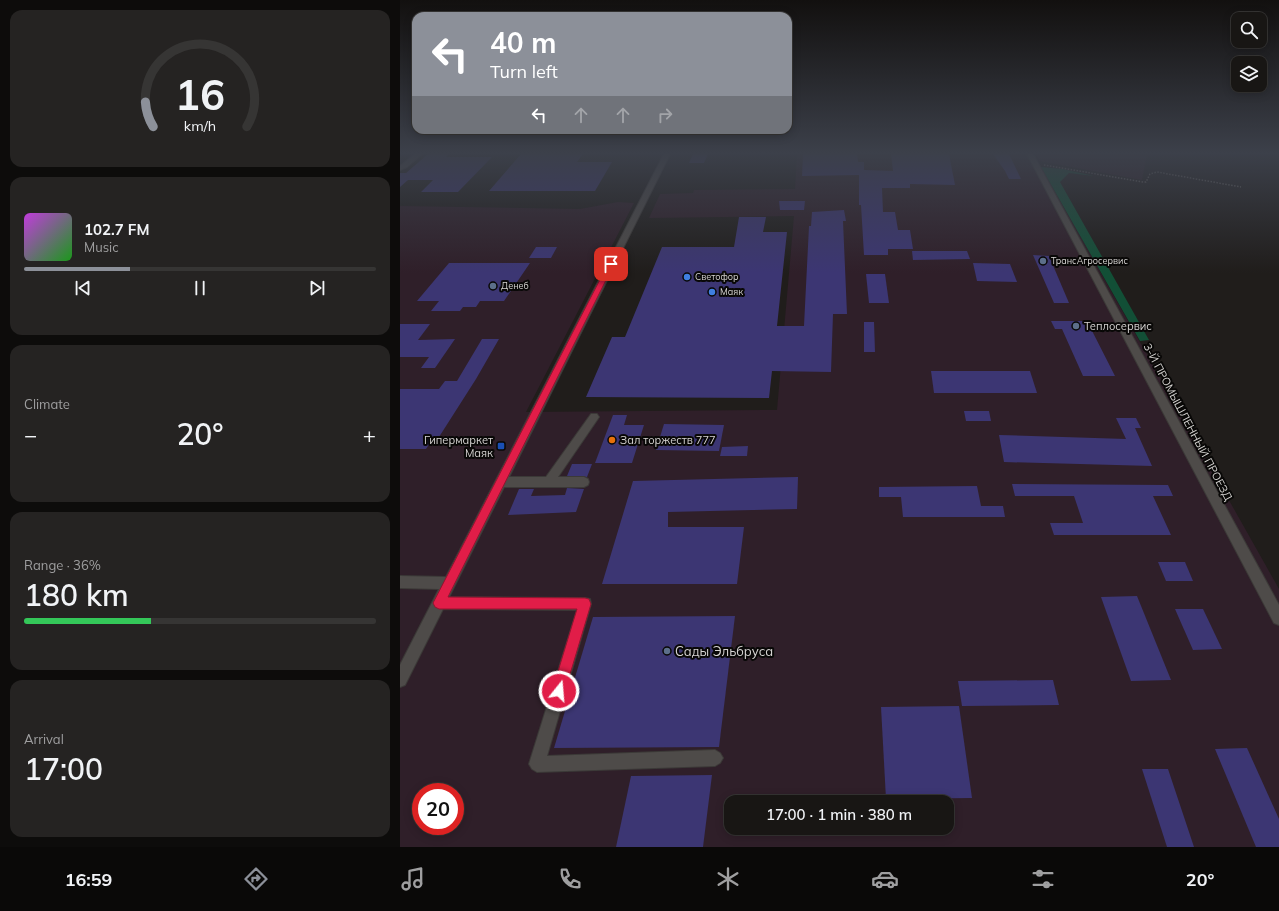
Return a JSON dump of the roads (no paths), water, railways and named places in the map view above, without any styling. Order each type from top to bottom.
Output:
[{"type":"street","points":[[400,680],[647,194]]},
{"type":"street","name":"3-Й ПРОМЫШЛЕННЫЙ ПРОЕЗД","points":[[1051,194],[1279,618]]},
{"type":"street","points":[[549,482],[594,417]]},
{"type":"street","points":[[501,482],[584,482]]},
{"type":"street","points":[[400,582],[449,583]]},
{"type":"street","points":[[439,603],[585,604],[537,764],[715,758]]},
{"type":"place","name":"ТрансАгросервис","points":[[1043,261]]},
{"type":"place","name":"Светофор","points":[[687,277]]},
{"type":"place","name":"Денеб","points":[[493,286]]},
{"type":"place","name":"Маяк","points":[[712,292]]},
{"type":"place","name":"Теплосервис","points":[[1076,326]]},
{"type":"place","name":"Зал торжеств 777","points":[[612,440]]},
{"type":"place","name":"Гипермаркет Маяк","points":[[501,446]]},
{"type":"place","name":"Сады Эльбруса","points":[[667,651]]}]
